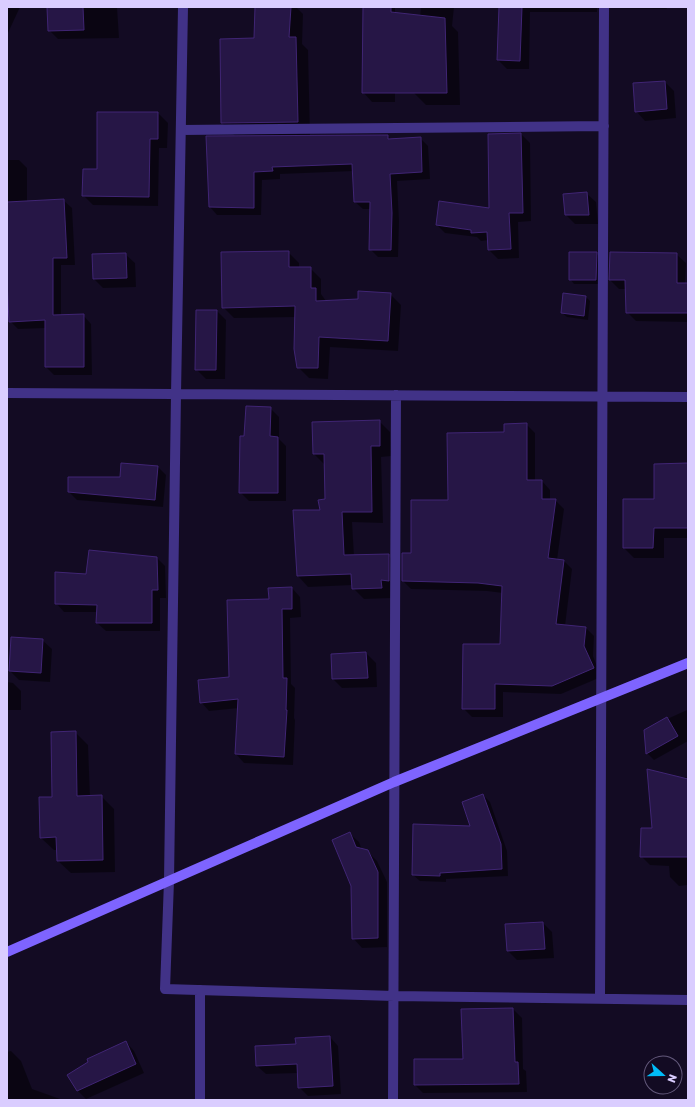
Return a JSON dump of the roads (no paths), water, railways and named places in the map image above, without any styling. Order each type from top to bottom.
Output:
[{"type":"main road","points":[[7,952],[394,782],[688,663]]},
{"type":"street","points":[[183,7],[169,881],[165,989],[394,996],[688,1000]]},
{"type":"street","points":[[600,998],[604,7]]},
{"type":"street","points":[[181,130],[604,126]]},
{"type":"street","points":[[7,394],[688,397]]},
{"type":"street","points":[[393,1100],[396,396]]},
{"type":"street","points":[[200,990],[200,1100]]}]
